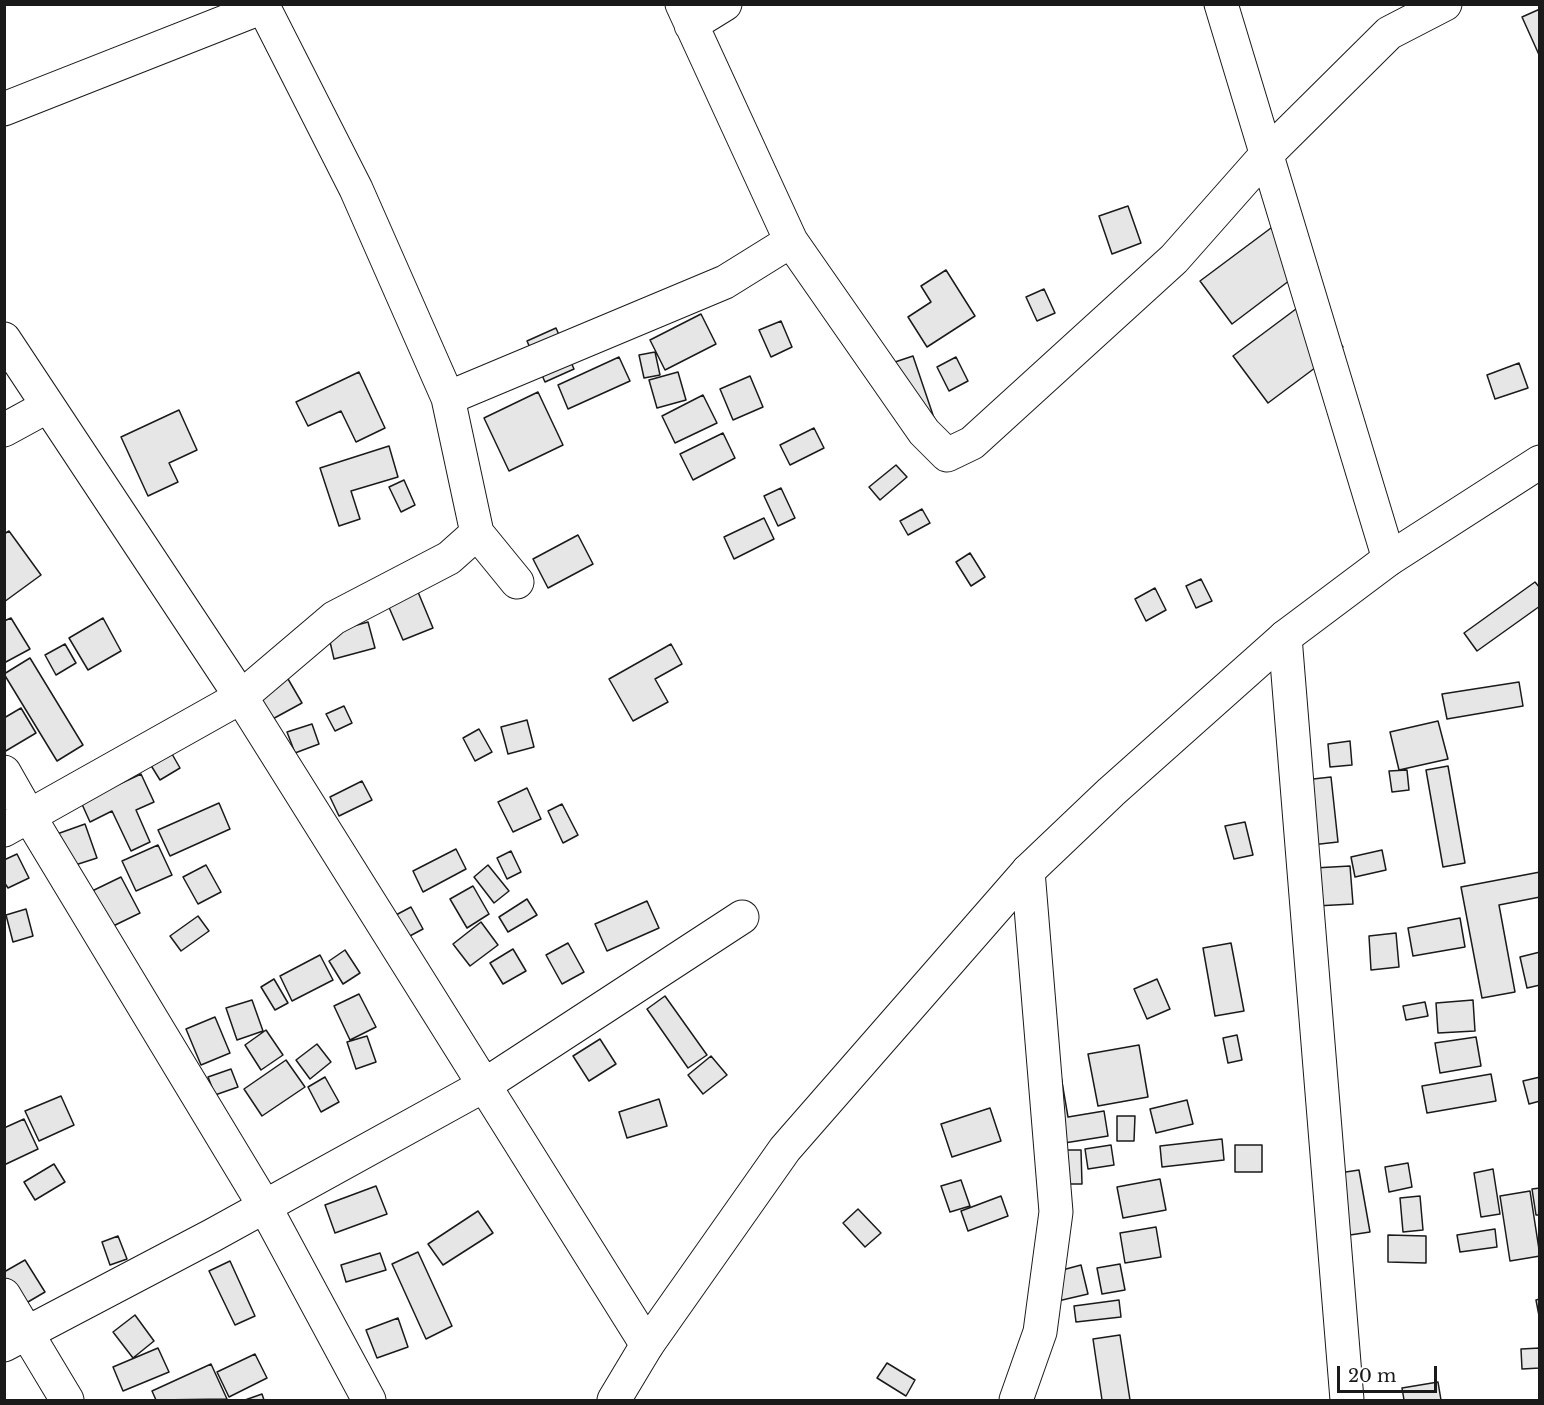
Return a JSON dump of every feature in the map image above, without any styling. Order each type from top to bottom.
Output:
[{"type":"street","points":[[725,4],[686,15],[791,241],[924,432],[947,454],[972,443],[1174,259],[1266,155],[1389,33],[1445,4]]},
{"type":"street","points":[[1221,4],[1389,560]]},
{"type":"street","points":[[4,110],[263,6],[356,189],[448,398],[477,533],[517,582]]},
{"type":"street","points":[[448,398],[725,282],[791,241]]},
{"type":"street","points":[[4,339],[241,697],[647,1345]]},
{"type":"street","points":[[4,430],[48,406]]},
{"type":"street","points":[[614,1401],[647,1345],[785,1149],[1028,871],[1111,792],[1285,637],[1389,560],[1539,462]]},
{"type":"street","points":[[17,823],[241,697],[334,618],[449,558],[477,533]]},
{"type":"street","points":[[1285,637],[1347,1401]]},
{"type":"street","points":[[4,772],[17,823],[265,1207],[369,1401]]},
{"type":"street","points":[[1016,1401],[1041,1332],[1056,1212],[1028,871]]},
{"type":"street","points":[[17,1339],[265,1207],[483,1086],[742,917]]},
{"type":"street","points":[[4,1295],[17,1339],[67,1401]]},
{"type":"building","points":[[1540,9],[1540,57],[1522,17]]},
{"type":"building","points":[[1128,206],[1141,243],[1112,254],[1099,216]]},
{"type":"building","points":[[1275,225],[1306,268],[1232,324],[1200,281]]},
{"type":"building","points":[[946,270],[975,316],[927,347],[908,317],[931,302],[921,286]]},
{"type":"building","points":[[1044,289],[1055,313],[1037,321],[1026,297]]},
{"type":"building","points":[[1308,300],[1343,347],[1268,403],[1233,356]]},
{"type":"building","points":[[701,314],[716,344],[665,370],[650,340]]},
{"type":"building","points":[[781,321],[792,347],[771,357],[759,330]]},
{"type":"building","points":[[556,328],[574,369],[545,382],[527,341]]},
{"type":"building","points":[[655,352],[660,375],[644,378],[639,355]]},
{"type":"building","points":[[913,356],[934,418],[892,363]]},
{"type":"building","points":[[619,357],[630,381],[568,409],[558,385]]},
{"type":"building","points":[[956,357],[968,381],[949,391],[937,367]]},
{"type":"building","points":[[1519,363],[1528,388],[1495,399],[1487,375]]},
{"type":"building","points":[[359,372],[385,428],[356,442],[341,411],[308,426],[296,402]]},
{"type":"building","points":[[678,372],[686,400],[657,408],[649,380]]},
{"type":"building","points":[[750,376],[763,407],[733,420],[720,389]]},
{"type":"building","points":[[538,392],[563,445],[509,471],[484,418]]},
{"type":"building","points":[[703,395],[717,423],[675,443],[662,416]]},
{"type":"building","points":[[179,410],[197,450],[169,463],[178,482],[148,496],[121,437]]},
{"type":"building","points":[[814,428],[824,448],[790,465],[780,445]]},
{"type":"building","points":[[723,433],[735,458],[693,480],[680,454]]},
{"type":"building","points":[[389,446],[398,477],[351,491],[360,519],[339,526],[320,468]]},
{"type":"building","points":[[896,465],[907,477],[880,500],[869,487]]},
{"type":"building","points":[[404,480],[415,505],[401,512],[389,487]]},
{"type":"building","points":[[781,488],[795,518],[778,526],[764,496]]},
{"type":"building","points":[[922,509],[930,523],[908,535],[900,521]]},
{"type":"building","points":[[764,518],[774,539],[734,559],[724,537]]},
{"type":"building","points":[[9,531],[41,575],[4,602],[4,534]]},
{"type":"building","points":[[578,535],[593,564],[548,588],[533,559]]},
{"type":"building","points":[[970,553],[985,577],[971,586],[956,562]]},
{"type":"building","points":[[1201,579],[1212,601],[1196,608],[1186,586]]},
{"type":"building","points":[[1535,582],[1540,588],[1540,606],[1477,651],[1464,633]]},
{"type":"building","points":[[1155,588],[1166,610],[1146,621],[1135,599]]},
{"type":"building","points":[[418,592],[433,628],[403,640],[388,605]]},
{"type":"building","points":[[11,618],[30,649],[4,663],[4,621]]},
{"type":"building","points":[[103,618],[121,651],[88,670],[69,638]]},
{"type":"building","points":[[368,622],[375,648],[334,659],[328,633]]},
{"type":"building","points":[[65,644],[76,663],[56,675],[45,655]]},
{"type":"building","points":[[671,644],[682,664],[655,679],[668,702],[633,721],[609,679]]},
{"type":"building","points":[[30,658],[83,745],[57,761],[4,674]]},
{"type":"building","points":[[277,660],[302,703],[269,721],[245,678]]},
{"type":"building","points":[[1519,682],[1523,706],[1447,719],[1442,694]]},
{"type":"building","points":[[344,706],[352,723],[335,731],[326,714]]},
{"type":"building","points":[[21,708],[36,733],[4,752],[4,718]]},
{"type":"building","points":[[527,720],[534,747],[508,754],[501,727]]},
{"type":"building","points":[[1438,721],[1448,759],[1399,770],[1390,732]]},
{"type":"building","points":[[312,724],[319,744],[295,753],[287,732]]},
{"type":"building","points":[[479,729],[492,752],[475,761],[463,738]]},
{"type":"building","points":[[1350,741],[1352,765],[1330,767],[1328,744]]},
{"type":"building","points":[[168,747],[180,768],[160,780],[147,759]]},
{"type":"building","points":[[1448,766],[1465,863],[1443,867],[1426,770]]},
{"type":"building","points":[[1407,770],[1409,790],[1392,792],[1389,771]]},
{"type":"building","points":[[141,774],[154,802],[136,810],[150,842],[131,851],[112,811],[90,822],[81,802]]},
{"type":"building","points":[[1331,777],[1338,842],[1311,845],[1304,780]]},
{"type":"building","points":[[362,781],[372,800],[339,816],[330,797]]},
{"type":"building","points":[[527,788],[541,819],[513,832],[498,802]]},
{"type":"building","points":[[219,803],[230,829],[170,856],[158,830]]},
{"type":"building","points":[[562,804],[578,835],[563,843],[548,811]]},
{"type":"building","points":[[1245,822],[1253,855],[1234,859],[1225,826]]},
{"type":"building","points":[[85,824],[97,858],[69,867],[57,834]]},
{"type":"building","points":[[158,845],[172,875],[136,891],[122,861]]},
{"type":"building","points":[[456,849],[466,869],[423,892],[413,871]]},
{"type":"building","points":[[1382,850],[1386,870],[1355,877],[1351,857]]},
{"type":"building","points":[[511,851],[521,872],[507,879],[497,858]]},
{"type":"building","points":[[17,854],[29,878],[8,888],[4,882],[4,860]]},
{"type":"building","points":[[206,865],[221,892],[198,904],[183,877]]},
{"type":"building","points":[[488,865],[509,891],[494,903],[474,877]]},
{"type":"building","points":[[1350,866],[1353,904],[1316,906],[1314,868]]},
{"type":"building","points":[[1540,872],[1540,897],[1499,905],[1515,992],[1482,998],[1461,887]]},
{"type":"building","points":[[121,877],[140,913],[107,929],[88,893]]},
{"type":"building","points":[[473,886],[489,914],[467,928],[450,899]]},
{"type":"building","points":[[527,899],[537,915],[508,932],[499,917]]},
{"type":"building","points":[[647,901],[659,928],[607,951],[595,924]]},
{"type":"building","points":[[411,907],[423,929],[406,938],[394,916]]},
{"type":"building","points":[[26,909],[33,936],[13,942],[6,915]]},
{"type":"building","points":[[198,916],[209,931],[181,951],[170,936]]},
{"type":"building","points":[[1460,918],[1465,947],[1413,956],[1408,928]]},
{"type":"building","points":[[481,922],[498,945],[470,966],[453,944]]},
{"type":"building","points":[[1396,933],[1399,967],[1371,970],[1369,936]]},
{"type":"building","points":[[568,943],[584,972],[562,984],[546,955]]},
{"type":"building","points":[[1231,943],[1244,1011],[1215,1016],[1203,948]]},
{"type":"building","points":[[513,949],[526,971],[503,984],[490,963]]},
{"type":"building","points":[[345,950],[360,973],[343,984],[329,961]]},
{"type":"building","points":[[1540,952],[1540,985],[1527,988],[1520,957]]},
{"type":"building","points":[[320,955],[333,980],[292,1001],[280,976]]},
{"type":"building","points":[[274,979],[288,1003],[275,1010],[261,987]]},
{"type":"building","points":[[1157,979],[1170,1009],[1147,1019],[1134,989]]},
{"type":"building","points":[[359,994],[376,1027],[350,1040],[334,1006]]},
{"type":"building","points":[[665,996],[707,1055],[688,1068],[647,1009]]},
{"type":"building","points":[[252,1000],[263,1031],[237,1040],[226,1008]]},
{"type":"building","points":[[1473,1000],[1475,1031],[1438,1033],[1436,1003]]},
{"type":"building","points":[[1425,1002],[1428,1016],[1406,1020],[1403,1006]]},
{"type":"building","points":[[215,1017],[230,1053],[201,1065],[186,1029]]},
{"type":"building","points":[[266,1030],[283,1055],[261,1070],[245,1045]]},
{"type":"building","points":[[1237,1035],[1242,1060],[1228,1063],[1223,1038]]},
{"type":"building","points":[[367,1036],[376,1062],[356,1069],[347,1042]]},
{"type":"building","points":[[1476,1037],[1481,1066],[1440,1073],[1435,1043]]},
{"type":"building","points":[[600,1039],[616,1064],[589,1081],[573,1056]]},
{"type":"building","points":[[317,1044],[331,1062],[310,1079],[296,1060]]},
{"type":"building","points":[[1139,1045],[1148,1097],[1098,1106],[1088,1054]]},
{"type":"building","points":[[1057,1053],[1068,1117],[1104,1111],[1108,1136],[1052,1145]]},
{"type":"building","points":[[711,1056],[727,1075],[703,1094],[688,1075]]},
{"type":"building","points":[[286,1060],[305,1087],[262,1116],[244,1089]]},
{"type":"building","points":[[231,1069],[238,1087],[215,1095],[208,1077]]},
{"type":"building","points":[[1491,1074],[1496,1101],[1427,1113],[1422,1086]]},
{"type":"building","points":[[325,1077],[339,1102],[321,1112],[308,1087]]},
{"type":"building","points":[[1540,1077],[1540,1101],[1529,1104],[1523,1081]]},
{"type":"building","points":[[61,1096],[74,1125],[39,1141],[25,1111]]},
{"type":"building","points":[[659,1099],[667,1126],[627,1138],[619,1112]]},
{"type":"building","points":[[1187,1100],[1193,1124],[1156,1133],[1150,1109]]},
{"type":"building","points":[[990,1108],[1001,1141],[952,1157],[941,1124]]},
{"type":"building","points":[[1117,1116],[1135,1116],[1134,1141],[1117,1141]]},
{"type":"building","points":[[24,1119],[38,1149],[4,1165],[4,1128]]},
{"type":"building","points":[[1222,1139],[1224,1160],[1162,1167],[1160,1146]]},
{"type":"building","points":[[1111,1145],[1114,1165],[1088,1169],[1085,1149]]},
{"type":"building","points":[[1235,1145],[1262,1145],[1262,1172],[1235,1172]]},
{"type":"building","points":[[1056,1150],[1081,1150],[1082,1184],[1056,1184]]},
{"type":"building","points":[[1408,1163],[1412,1187],[1389,1192],[1385,1167]]},
{"type":"building","points":[[54,1164],[65,1182],[35,1200],[24,1182]]},
{"type":"building","points":[[1493,1169],[1500,1214],[1481,1217],[1474,1173]]},
{"type":"building","points":[[1359,1170],[1370,1232],[1350,1235],[1339,1173]]},
{"type":"building","points":[[1160,1179],[1166,1210],[1123,1218],[1117,1187]]},
{"type":"building","points":[[961,1180],[970,1206],[950,1212],[941,1186]]},
{"type":"building","points":[[376,1186],[387,1214],[335,1233],[325,1205]]},
{"type":"building","points":[[1540,1188],[1540,1215],[1536,1215],[1532,1189]]},
{"type":"building","points":[[1530,1191],[1540,1256],[1510,1261],[1500,1196]]},
{"type":"building","points":[[1001,1196],[1008,1216],[968,1231],[961,1211]]},
{"type":"building","points":[[1420,1196],[1423,1230],[1403,1232],[1400,1198]]},
{"type":"building","points":[[858,1209],[881,1233],[865,1247],[843,1223]]},
{"type":"building","points":[[478,1211],[493,1233],[443,1265],[428,1244]]},
{"type":"building","points":[[1156,1227],[1161,1257],[1125,1263],[1120,1233]]},
{"type":"building","points":[[1495,1229],[1497,1247],[1460,1252],[1457,1235]]},
{"type":"building","points":[[1388,1235],[1426,1236],[1426,1263],[1388,1262]]},
{"type":"building","points":[[118,1236],[127,1259],[110,1265],[102,1242]]},
{"type":"building","points":[[418,1252],[452,1326],[426,1339],[392,1264]]},
{"type":"building","points":[[380,1253],[386,1270],[346,1282],[341,1265]]},
{"type":"building","points":[[25,1260],[45,1292],[16,1309],[4,1289],[4,1272]]},
{"type":"building","points":[[230,1261],[255,1316],[235,1325],[209,1271]]},
{"type":"building","points":[[1120,1264],[1125,1290],[1102,1294],[1097,1268]]},
{"type":"building","points":[[1081,1265],[1088,1294],[1058,1301],[1051,1273]]},
{"type":"building","points":[[1540,1299],[1540,1321],[1536,1300]]},
{"type":"building","points":[[1119,1300],[1121,1317],[1076,1322],[1074,1306]]},
{"type":"building","points":[[135,1315],[154,1341],[133,1358],[113,1332]]},
{"type":"building","points":[[398,1318],[408,1347],[377,1358],[366,1330]]},
{"type":"building","points":[[1120,1335],[1130,1400],[1102,1400],[1093,1339]]},
{"type":"building","points":[[158,1348],[169,1372],[123,1391],[113,1367]]},
{"type":"building","points":[[1540,1348],[1540,1368],[1522,1369],[1521,1349]]},
{"type":"building","points":[[255,1354],[267,1378],[229,1397],[217,1372]]},
{"type":"building","points":[[887,1363],[915,1380],[906,1396],[877,1378]]},
{"type":"building","points":[[211,1364],[227,1399],[156,1400],[152,1391]]},
{"type":"building","points":[[1438,1382],[1441,1400],[1404,1400],[1402,1388]]},
{"type":"building","points":[[262,1394],[264,1400],[245,1400]]}]
